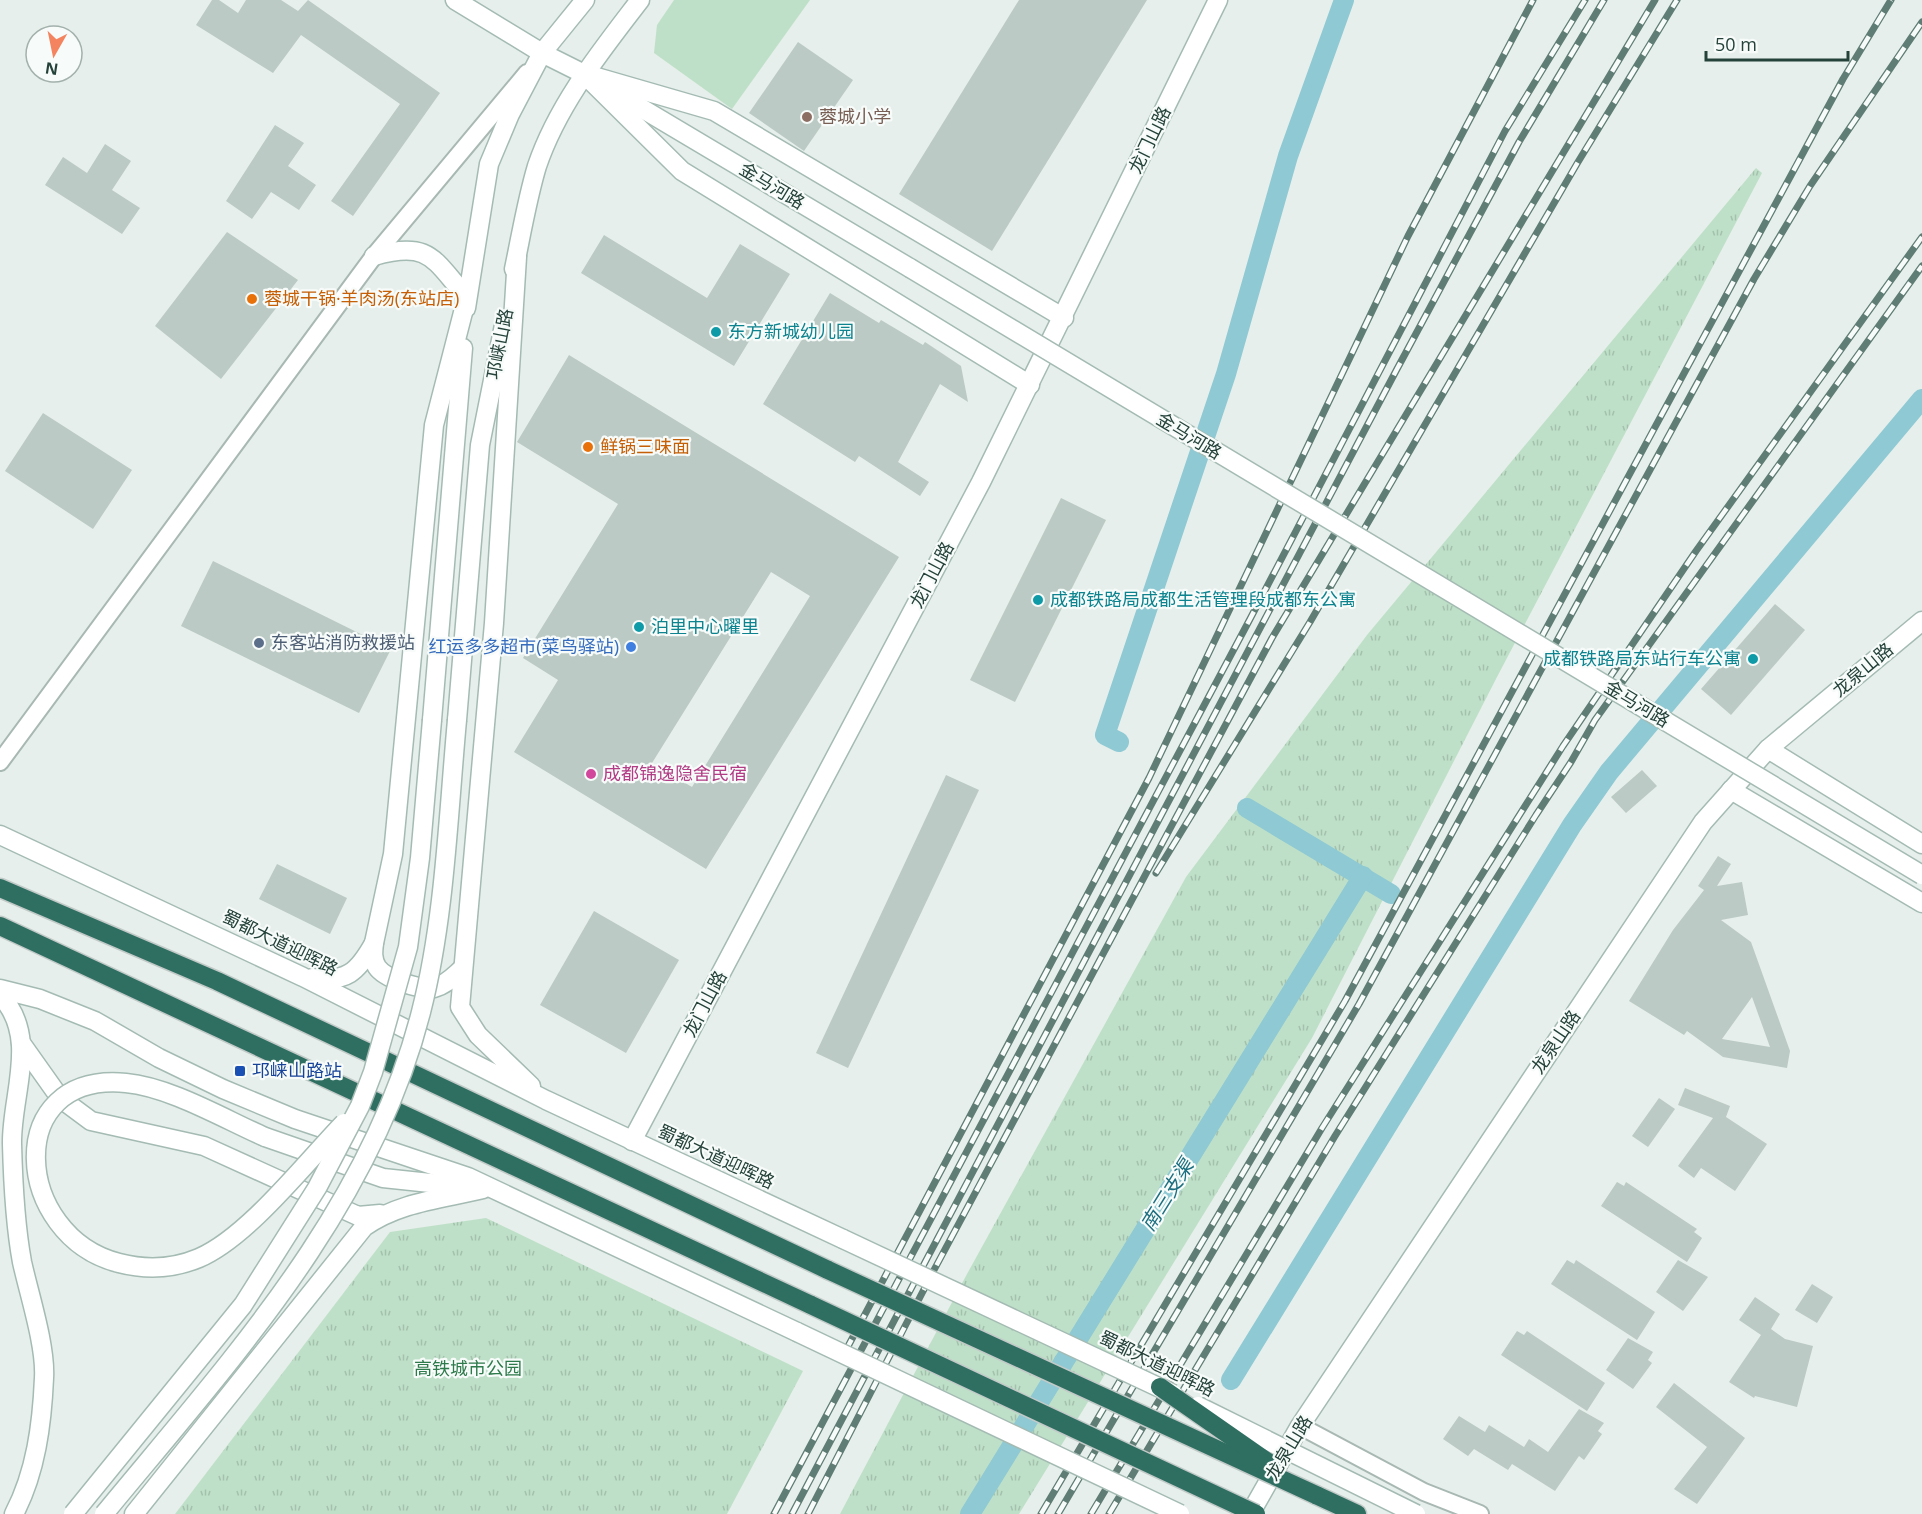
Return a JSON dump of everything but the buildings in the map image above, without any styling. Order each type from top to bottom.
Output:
[{"type":"highway","points":[[0,888],[217,981],[828,1270],[1357,1514]]},
{"type":"highway","points":[[0,926],[1256,1514]]},
{"type":"highway","points":[[1160,1387],[1316,1495]]},
{"type":"street","name":"金马河路","points":[[455,0],[910,268],[1922,874]]},
{"type":"street","name":"邛崃山路","points":[[73,1514],[243,1305],[317,1188],[360,1106],[373,1072],[408,946],[420,858],[467,297],[489,164],[510,114],[542,53],[585,0]]},
{"type":"street","name":"邛崃山路","points":[[104,1514],[263,1322],[341,1203],[386,1118],[421,1012],[433,958],[457,720],[480,445],[517,257],[538,166],[584,74],[640,0]]},
{"type":"street","name":"龙门山路","points":[[632,1142],[981,482],[1064,318],[1218,0]]},
{"type":"street","points":[[0,762],[374,256],[542,53]]},
{"type":"street","points":[[584,74],[714,111],[1064,318]]},
{"type":"street","points":[[584,74],[682,171],[1030,385]]},
{"type":"street","points":[[374,256],[400,249],[431,256],[444,267],[467,297],[434,425],[393,854],[373,957],[378,969],[420,988],[435,987],[447,982],[462,969]]},
{"type":"street","points":[[517,257],[510,398],[494,623],[460,1006],[467,1021],[478,1035],[546,1100]]},
{"type":"street","name":"龙泉山路","points":[[1250,1514],[1300,1426],[1702,822],[1768,749],[1922,621]]},
{"type":"street","points":[[1768,749],[1922,844]]},
{"type":"street","points":[[1731,790],[1922,903]]},
{"type":"street","name":"蜀都大道迎晖路","points":[[0,835],[303,976],[632,1142],[1160,1387],[1350,1484],[1416,1514]]},
{"type":"street","points":[[303,976],[332,981],[348,975],[362,964],[374,943]]},
{"type":"street","points":[[0,989],[40,999],[95,1021],[159,1058],[223,1089],[295,1119],[468,1177],[1179,1513]]},
{"type":"street","points":[[0,995],[9,1005],[20,1041],[22,1063],[12,1141],[15,1202],[22,1260],[45,1376],[36,1460],[14,1514]]},
{"type":"street","points":[[20,1041],[60,1098],[91,1120],[204,1146],[358,1216],[382,1214],[407,1205],[483,1189]]},
{"type":"street","points":[[360,1106],[253,1219],[225,1243],[200,1257],[177,1265],[154,1268],[132,1266],[105,1260],[84,1249],[53,1218],[44,1201],[37,1179],[36,1156],[39,1134],[48,1115],[63,1095],[83,1085],[128,1083],[152,1089],[265,1137],[382,1178],[483,1189],[582,1229]]},
{"type":"street","points":[[134,1514],[364,1227],[382,1214]]},
{"type":"street","points":[[1300,1426],[1424,1492],[1480,1514]]},
{"type":"green space","points":[[674,0],[810,0],[732,109],[654,53],[657,25]]},
{"type":"green space","points":[[1756,168],[1762,173],[1497,677],[1312,1038],[1019,1514],[840,1514],[967,1274],[1186,877],[1367,635]]},
{"type":"green space","name":"高铁城市公园","points":[[486,1218],[803,1371],[727,1514],[175,1514],[390,1232]]},
{"type":"waterway","points":[[1119,742],[1105,735],[1226,374],[1288,156],[1344,0]]},
{"type":"waterway","points":[[1231,1380],[1572,825],[1609,772],[1922,399]]},
{"type":"waterway","points":[[1247,808],[1391,894]]},
{"type":"waterway","name":"南三支渠","points":[[970,1514],[1363,876]]},
{"type":"railway","points":[[845,1352],[1149,778],[1408,236],[1533,0]]},
{"type":"railway","points":[[774,1514],[1250,619],[1505,131],[1585,0]]},
{"type":"railway","points":[[792,1514],[1397,369],[1519,142],[1604,0]]},
{"type":"railway","points":[[808,1514],[934,1270],[1272,638],[1655,0]]},
{"type":"railway","points":[[1156,873],[1310,622],[1578,162],[1677,0]]},
{"type":"railway","points":[[1041,1514],[1345,1001],[1843,79],[1891,0]]},
{"type":"railway","points":[[1058,1514],[1359,1004],[1754,279],[1810,186],[1922,22]]},
{"type":"railway","points":[[1091,1514],[1322,1128],[1563,746],[1696,551],[1922,237]]},
{"type":"railway","points":[[1109,1514],[1335,1136],[1571,762],[1595,720],[1922,266]]},
{"type":"place","name":"蓉城小学","points":[[807,117]]},
{"type":"place","name":"蓉城干锅·羊肉汤(东站店)","points":[[252,299]]},
{"type":"place","name":"东方新城幼儿园","points":[[716,332]]},
{"type":"place","name":"鲜锅三味面","points":[[588,447]]},
{"type":"place","name":"成都铁路局成都生活管理段成都东公寓","points":[[1038,600]]},
{"type":"place","name":"泊里中心曜里","points":[[639,627]]},
{"type":"place","name":"东客站消防救援站","points":[[259,643]]},
{"type":"place","name":"红运多多超市(菜鸟驿站)","points":[[631,647]]},
{"type":"place","name":"成都铁路局东站行车公寓","points":[[1753,659]]},
{"type":"place","name":"成都锦逸隐舍民宿","points":[[591,774]]},
{"type":"place","name":"邛崃山路站","points":[[240,1071]]}]
